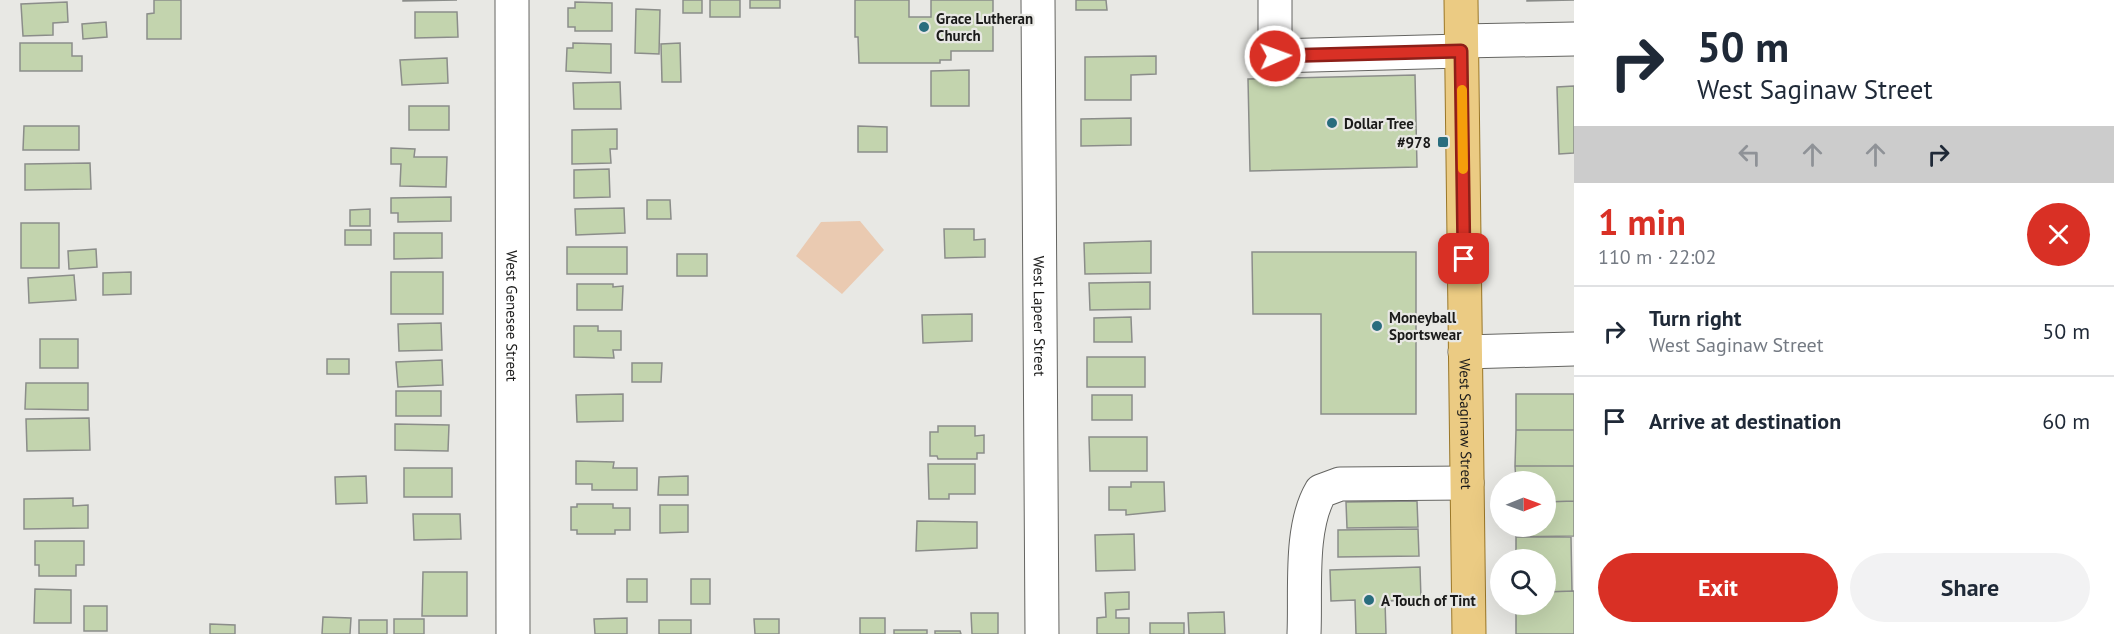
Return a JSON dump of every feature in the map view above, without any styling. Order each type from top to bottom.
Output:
[{"type":"main road","name":"West Saginaw Street","points":[[1461,0],[1469,634]]},
{"type":"street","name":"West Genesee Street","points":[[512,0],[513,634]]},
{"type":"street","name":"West Lapeer Street","points":[[1038,0],[1042,634]]},
{"type":"street","points":[[1275,0],[1275,56],[1574,39]]},
{"type":"street","points":[[1466,352],[1574,349]]},
{"type":"street","points":[[1304,634],[1308,525],[1312,505],[1321,491],[1340,484],[1467,483]]},
{"type":"shaded area","points":[[860,221],[884,250],[842,294],[796,256],[821,222]]},
{"type":"building","points":[[154,0],[181,0],[181,39],[147,39],[147,14],[154,13]]},
{"type":"building","points":[[403,0],[457,0],[403,1]]},
{"type":"building","points":[[683,0],[702,0],[702,13],[683,13]]},
{"type":"building","points":[[710,0],[740,0],[740,17],[710,17]]},
{"type":"building","points":[[750,0],[780,0],[780,8],[750,8]]},
{"type":"building","name":"Grace Lutheran Church","points":[[855,0],[909,0],[909,17],[931,17],[931,0],[993,0],[993,51],[951,51],[951,60],[940,60],[940,63],[859,63],[858,37],[855,37]]},
{"type":"building","points":[[1076,0],[1106,0],[1107,10],[1076,10]]},
{"type":"building","points":[[1527,0],[1574,0],[1527,1]]},
{"type":"building","points":[[67,2],[68,22],[53,23],[53,35],[23,36],[21,4]]},
{"type":"building","points":[[575,2],[612,3],[612,31],[575,31],[575,27],[568,27],[568,8],[575,8]]},
{"type":"building","points":[[636,9],[660,10],[659,54],[635,53]]},
{"type":"building","points":[[415,12],[457,12],[458,37],[415,38]]},
{"type":"building","points":[[106,22],[107,37],[83,39],[82,24]]},
{"type":"building","points":[[20,43],[72,43],[72,56],[82,56],[82,71],[20,71]]},
{"type":"building","points":[[573,43],[611,44],[611,73],[566,71],[567,48],[573,48]]},
{"type":"building","points":[[680,43],[681,82],[662,82],[661,44]]},
{"type":"building","points":[[1156,56],[1156,74],[1131,75],[1131,100],[1085,100],[1085,57]]},
{"type":"building","points":[[447,58],[448,83],[402,85],[400,60]]},
{"type":"building","points":[[969,70],[969,106],[931,106],[931,71]]},
{"type":"building","points":[[1415,75],[1417,167],[1250,171],[1248,79]]},
{"type":"building","points":[[620,82],[621,109],[574,109],[573,83]]},
{"type":"building","points":[[1574,86],[1574,153],[1559,154],[1557,87]]},
{"type":"building","points":[[409,106],[449,106],[449,130],[409,130]]},
{"type":"building","points":[[1131,118],[1131,145],[1081,146],[1081,119]]},
{"type":"building","points":[[24,126],[79,126],[79,150],[23,150]]},
{"type":"building","points":[[858,126],[887,127],[887,152],[858,152]]},
{"type":"building","points":[[617,129],[617,149],[610,149],[611,163],[572,164],[572,130]]},
{"type":"building","points":[[391,148],[415,149],[414,157],[447,157],[446,187],[400,186],[401,164],[391,164]]},
{"type":"building","points":[[90,163],[91,189],[25,190],[25,164]]},
{"type":"building","points":[[609,169],[610,197],[574,198],[574,170]]},
{"type":"building","points":[[451,197],[451,221],[398,222],[398,213],[391,213],[391,198]]},
{"type":"building","points":[[647,200],[670,200],[671,219],[647,219]]},
{"type":"building","points":[[624,208],[625,233],[576,235],[575,209]]},
{"type":"building","points":[[370,209],[370,226],[350,226],[350,210]]},
{"type":"building","points":[[21,223],[59,223],[59,268],[21,268]]},
{"type":"building","points":[[944,229],[974,229],[974,240],[985,239],[985,257],[945,258]]},
{"type":"building","points":[[345,230],[371,230],[371,245],[345,245]]},
{"type":"building","points":[[394,233],[442,233],[442,258],[394,259]]},
{"type":"building","points":[[1151,241],[1151,273],[1085,274],[1084,243]]},
{"type":"building","points":[[567,247],[627,247],[627,274],[567,274]]},
{"type":"building","points":[[96,249],[97,267],[69,269],[68,251]]},
{"type":"building","points":[[1252,252],[1416,252],[1416,414],[1321,414],[1321,314],[1253,314]]},
{"type":"building","points":[[677,254],[707,254],[707,276],[677,276]]},
{"type":"building","points":[[131,272],[131,294],[103,295],[103,273]]},
{"type":"building","points":[[391,272],[443,272],[443,314],[391,314]]},
{"type":"building","points":[[74,275],[76,300],[29,303],[28,278]]},
{"type":"building","points":[[1150,282],[1150,309],[1090,310],[1089,283]]},
{"type":"building","points":[[577,284],[623,286],[622,310],[577,310]]},
{"type":"building","points":[[972,314],[972,341],[923,343],[922,315]]},
{"type":"building","points":[[1131,317],[1132,342],[1094,342],[1094,318]]},
{"type":"building","points":[[441,323],[442,350],[399,351],[398,324]]},
{"type":"building","points":[[574,326],[598,326],[598,331],[621,331],[621,350],[613,350],[614,358],[574,357]]},
{"type":"building","points":[[40,339],[78,339],[78,368],[40,368]]},
{"type":"building","points":[[1087,357],[1145,357],[1145,387],[1087,387]]},
{"type":"building","points":[[327,359],[349,359],[349,374],[327,374]]},
{"type":"building","points":[[442,360],[443,385],[398,387],[396,362]]},
{"type":"building","points":[[632,363],[662,363],[661,382],[632,382]]},
{"type":"building","points":[[26,383],[88,383],[88,410],[25,409]]},
{"type":"building","points":[[396,391],[441,391],[441,416],[396,416]]},
{"type":"building","points":[[623,394],[623,421],[577,422],[576,395]]},
{"type":"building","points":[[1516,394],[1574,394],[1574,430],[1516,430]]},
{"type":"building","points":[[1092,395],[1132,395],[1132,420],[1092,420]]},
{"type":"building","points":[[89,418],[90,450],[27,451],[26,419]]},
{"type":"building","points":[[395,424],[449,425],[448,451],[395,450]]},
{"type":"building","points":[[938,426],[975,426],[975,436],[984,435],[984,453],[977,453],[977,459],[938,459],[937,456],[930,456],[930,432],[938,432]]},
{"type":"building","points":[[1516,430],[1574,430],[1574,466],[1515,466]]},
{"type":"building","points":[[1089,437],[1147,437],[1147,471],[1090,471]]},
{"type":"building","points":[[576,461],[614,462],[613,468],[637,468],[637,490],[592,490],[592,484],[576,484]]},
{"type":"building","points":[[928,464],[975,464],[975,494],[949,494],[949,499],[929,499]]},
{"type":"building","points":[[1515,466],[1574,466],[1574,501],[1556,502],[1556,471],[1515,471]]},
{"type":"building","points":[[404,468],[452,468],[452,497],[404,497]]},
{"type":"building","points":[[366,476],[367,503],[336,504],[335,477]]},
{"type":"building","points":[[688,476],[688,495],[658,495],[659,477]]},
{"type":"building","points":[[1131,482],[1164,482],[1165,511],[1126,515],[1126,510],[1109,510],[1109,487],[1131,487]]},
{"type":"building","points":[[73,498],[73,506],[88,505],[88,528],[24,529],[24,499]]},
{"type":"building","points":[[1417,501],[1418,527],[1347,528],[1346,502]]},
{"type":"building","points":[[1574,501],[1574,536],[1556,536],[1556,502]]},
{"type":"building","points":[[577,504],[613,504],[613,508],[630,508],[630,530],[615,530],[615,534],[577,534],[577,530],[571,530],[571,507],[577,507]]},
{"type":"building","points":[[660,505],[688,505],[688,532],[660,533]]},
{"type":"building","points":[[413,514],[460,514],[461,539],[414,540]]},
{"type":"building","points":[[917,521],[977,522],[977,548],[916,551]]},
{"type":"building","points":[[1418,529],[1419,556],[1338,557],[1338,530]]},
{"type":"building","points":[[1134,534],[1135,570],[1096,571],[1095,535]]},
{"type":"building","points":[[1516,537],[1571,537],[1572,591],[1556,592],[1556,549],[1516,549]]},
{"type":"building","points":[[35,541],[84,541],[84,565],[76,565],[76,576],[39,576],[39,565],[35,565]]},
{"type":"building","points":[[1420,567],[1421,600],[1385,601],[1386,634],[1356,634],[1355,600],[1331,601],[1330,570]]},
{"type":"building","points":[[423,572],[467,572],[467,616],[422,616]]},
{"type":"building","points":[[627,579],[647,579],[647,602],[627,602]]},
{"type":"building","points":[[691,579],[710,579],[710,604],[691,604]]},
{"type":"building","points":[[35,589],[71,590],[71,623],[34,623]]},
{"type":"building","points":[[1574,591],[1574,634],[1516,634],[1516,615],[1556,615],[1556,592]]},
{"type":"building","points":[[1129,592],[1129,609],[1116,610],[1116,618],[1129,618],[1129,634],[1097,634],[1097,618],[1106,617],[1105,593]]},
{"type":"building","points":[[84,606],[107,606],[107,631],[84,631]]},
{"type":"building","points":[[1224,612],[1225,634],[1189,634],[1188,613]]},
{"type":"building","points":[[971,613],[998,613],[998,634],[972,634]]},
{"type":"building","points":[[323,617],[351,618],[350,634],[322,634]]},
{"type":"building","points":[[627,618],[627,634],[595,634],[594,619]]},
{"type":"building","points":[[860,618],[885,618],[885,634],[860,634]]},
{"type":"building","points":[[394,619],[424,619],[424,634],[394,634]]},
{"type":"building","points":[[754,619],[779,619],[779,634],[755,634]]},
{"type":"building","points":[[359,620],[387,620],[387,634],[359,634]]},
{"type":"building","points":[[659,620],[691,620],[691,634],[659,634]]},
{"type":"building","points":[[1150,623],[1184,623],[1184,634],[1150,634]]},
{"type":"building","points":[[210,624],[235,625],[235,634],[210,634]]},
{"type":"building","points":[[894,630],[927,630],[927,634],[894,634]]},
{"type":"building","points":[[935,631],[960,631],[961,634],[935,634]]},
{"type":"slow traffic","points":[[1462,90],[1463,169]]},
{"type":"place","name":"Grace Lutheran Church","points":[[924,27]]},
{"type":"place","name":"Dollar Tree","points":[[1332,123]]},
{"type":"place","name":"#978","points":[[1443,142]]},
{"type":"place","name":"Moneyball Sportswear","points":[[1377,326]]},
{"type":"place","name":"A Touch of Tint","points":[[1369,600]]},
{"type":"route","points":[[1275,56],[1461,51],[1464,259]]}]
